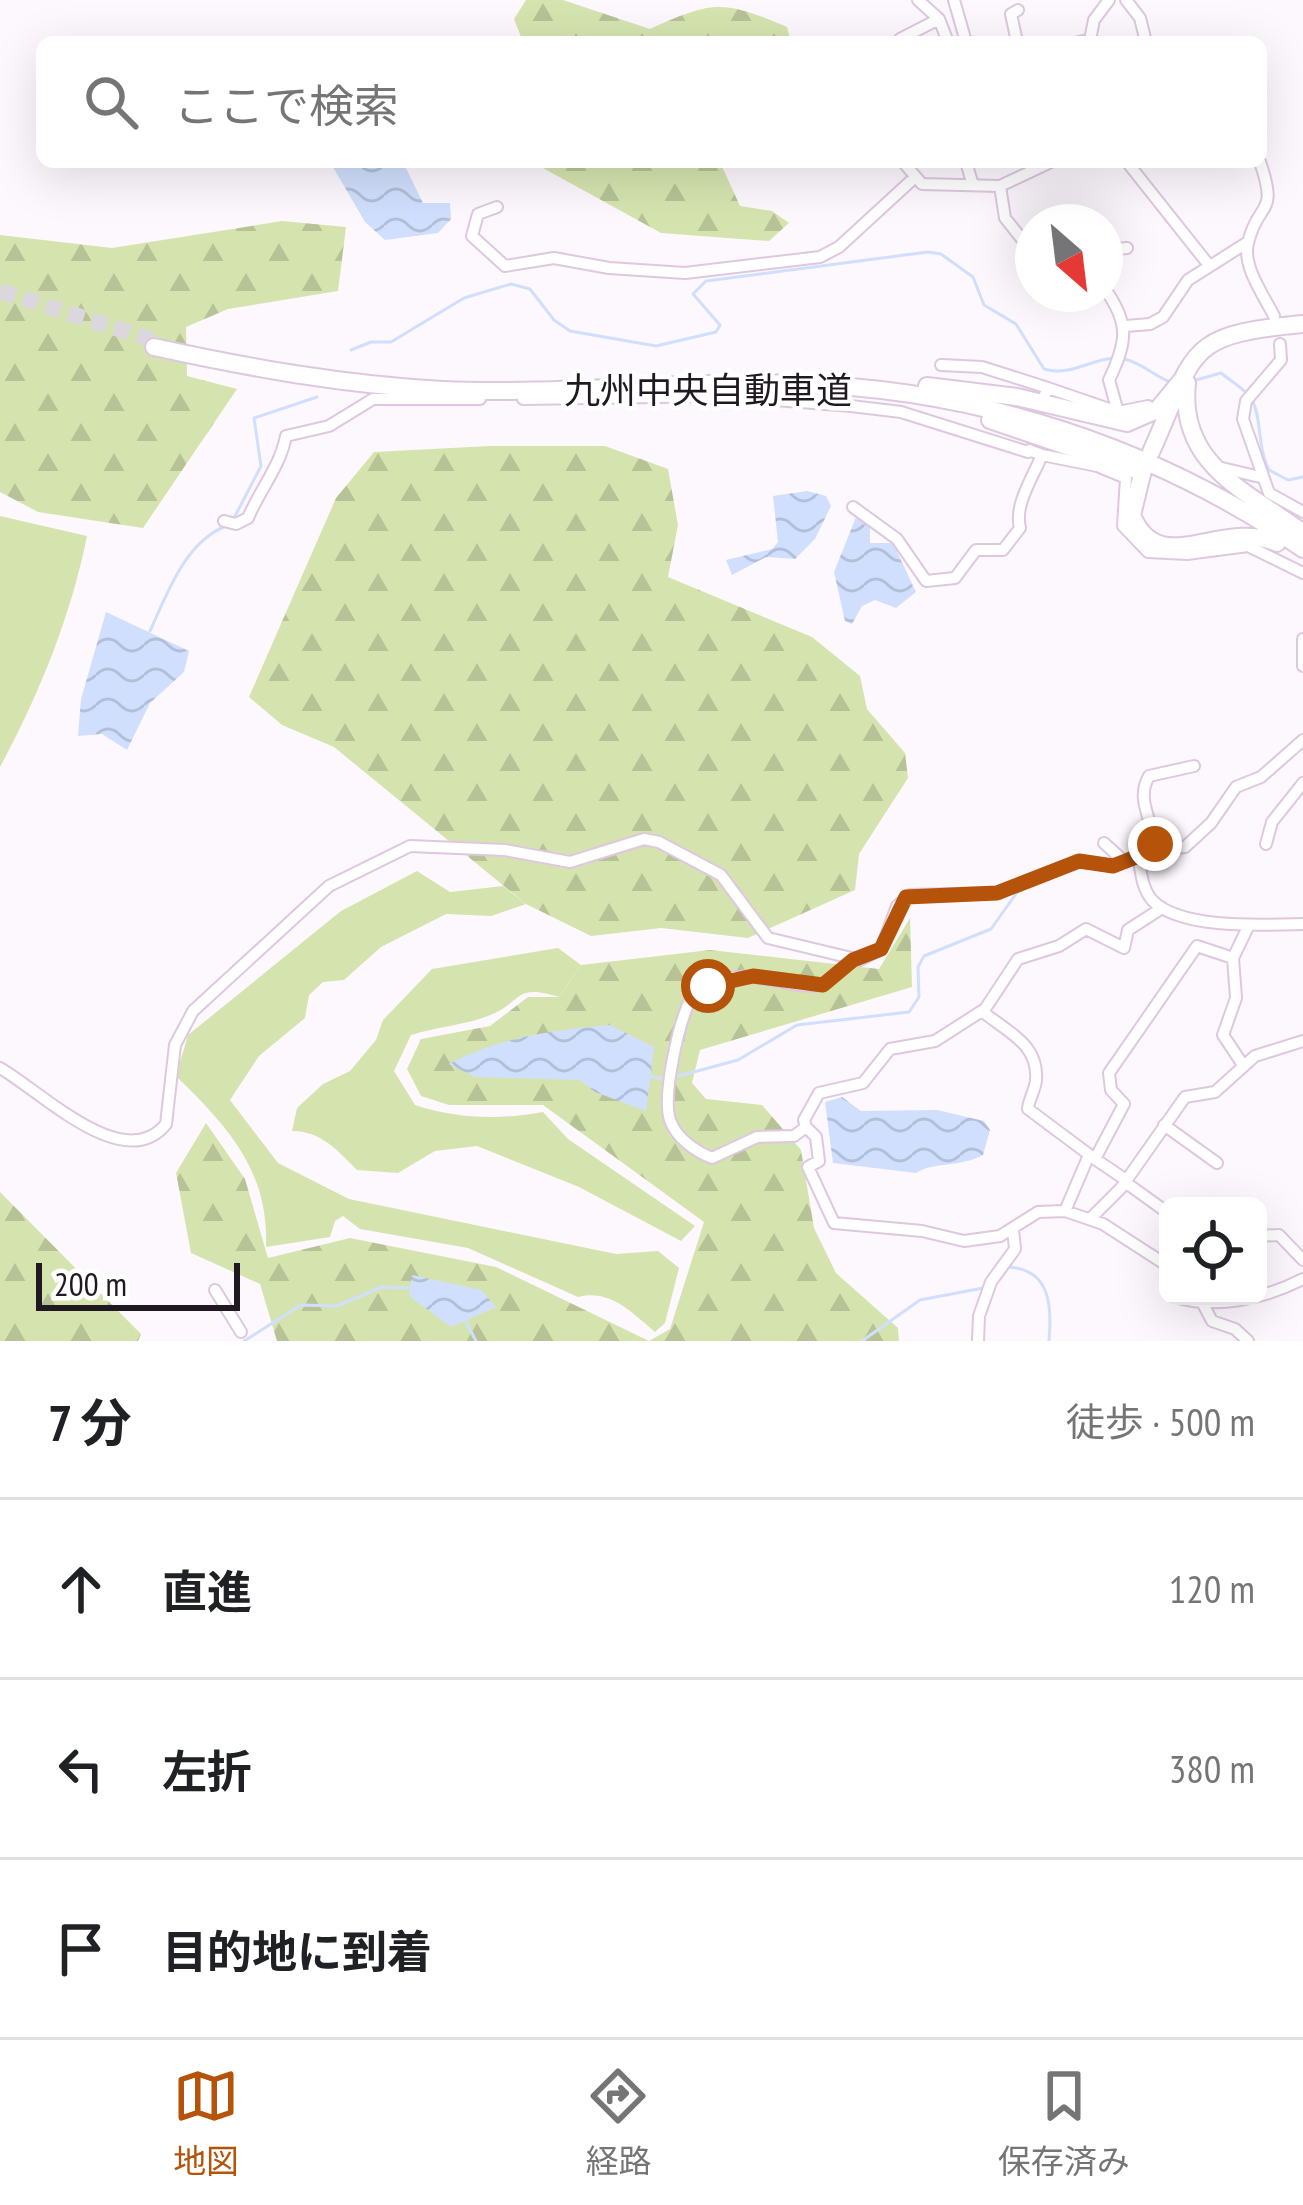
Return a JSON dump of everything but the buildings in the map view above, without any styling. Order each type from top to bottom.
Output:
[{"type":"highway","points":[[1301,324],[1229,332],[1198,353],[1146,463],[1132,515],[1156,545],[1181,548],[1242,533],[1260,535],[1303,559]]},
{"type":"highway","name":"九州中央自動車道","points":[[155,344],[292,369],[453,384],[790,378],[964,396],[1074,428],[1174,468],[1303,542],[1197,486],[1048,425],[970,404],[876,389],[704,385],[444,390],[292,375],[155,344]]},
{"type":"highway","points":[[790,378],[845,376],[1017,397],[1127,423],[1157,410],[1186,373]]},
{"type":"highway","points":[[1186,373],[1189,430],[1204,461],[1303,542]]},
{"type":"highway","points":[[704,385],[912,399],[1146,463]]},
{"type":"street","points":[[918,0],[939,19],[946,36]]},
{"type":"street","points":[[954,0],[964,36]]},
{"type":"street","points":[[1090,36],[1109,0]]},
{"type":"street","points":[[1126,0],[1141,18],[1146,36]]},
{"type":"street","points":[[1016,36],[1011,14],[1018,10]]},
{"type":"street","points":[[906,36],[939,19]]},
{"type":"street","points":[[907,168],[913,179],[929,185],[972,182],[1000,186],[1034,168]]},
{"type":"street","points":[[968,168],[972,182]]},
{"type":"street","points":[[1132,168],[1208,264]]},
{"type":"street","points":[[1262,168],[1270,191],[1268,208],[1248,242],[1247,258],[1274,316]]},
{"type":"street","points":[[496,207],[478,214],[472,236],[505,266],[554,258],[609,268],[680,268],[685,273],[831,252],[913,179]]},
{"type":"street","points":[[1000,186],[1005,218],[1015,230]]},
{"type":"street","points":[[1126,326],[1150,325],[1163,317],[1177,291],[1208,264],[1248,242]]},
{"type":"street","points":[[1123,244],[1127,248]]},
{"type":"street","points":[[1118,312],[1126,326],[1124,352],[1109,384],[1118,412]]},
{"type":"street","points":[[1280,344],[1282,360],[1250,396],[1243,419],[1259,477],[1269,493],[1303,512]]},
{"type":"street","points":[[941,365],[982,367],[1046,394],[1118,412],[1148,406]]},
{"type":"street","points":[[230,522],[248,518],[259,491],[281,461],[286,436],[329,426],[373,399],[748,397],[901,412],[1030,447],[1042,455],[1097,466],[1126,478],[1123,526],[1148,552],[1187,554],[1247,546],[1303,573]]},
{"type":"street","points":[[1194,398],[1195,418],[1210,458],[1231,472],[1259,477]]},
{"type":"street","points":[[853,507],[897,538],[926,580],[955,578],[976,550],[995,554],[1013,539],[1022,523],[1016,518],[1022,494],[1042,455]]},
{"type":"street","points":[[1303,639],[1303,666]]},
{"type":"street","points":[[806,1127],[794,1136],[757,1138],[712,1159],[700,1153],[669,1117],[680,1028],[692,997],[708,986],[753,976],[823,985],[853,960],[881,949],[897,906],[910,895],[997,893],[1079,861],[1109,866],[1138,854],[1191,843],[1236,787],[1261,777],[1303,740]]},
{"type":"street","points":[[1154,850],[1155,833],[1141,800],[1143,784],[1149,776],[1194,766]]},
{"type":"street","points":[[1266,844],[1271,822],[1303,783]]},
{"type":"street","points":[[0,1068],[68,1116],[130,1143],[146,1141],[166,1124],[175,1045],[193,1011],[329,886],[410,846],[505,850],[570,862],[644,839],[658,842],[721,874],[768,938],[853,960]]},
{"type":"street","points":[[1104,843],[1125,862]]},
{"type":"street","points":[[1138,854],[1147,893],[1162,908],[1249,925],[1303,924]]},
{"type":"street","points":[[1159,1260],[1091,1218],[1065,1211],[1035,1213],[1013,1229],[964,1241],[834,1223],[808,1167],[819,1160],[816,1137],[804,1120],[819,1093],[862,1083],[890,1049],[935,1041],[982,1011],[1018,958],[1059,946],[1086,929],[1124,948],[1128,930],[1162,908]]},
{"type":"street","points":[[1243,1065],[1223,1035],[1237,998],[1233,958],[1249,925]]},
{"type":"street","points":[[1065,1211],[1124,1104],[1109,1085],[1112,1069],[1198,945],[1233,958]]},
{"type":"street","points":[[982,1011],[1020,1038],[1034,1057],[1036,1079],[1028,1109],[1159,1207]]},
{"type":"street","points":[[1091,1218],[1126,1181],[1185,1097],[1215,1092],[1243,1065],[1274,1046],[1303,1041]]},
{"type":"street","points":[[1163,1125],[1217,1163]]},
{"type":"street","points":[[978,1341],[989,1287],[1012,1255],[1013,1229]]},
{"type":"street","points":[[1267,1236],[1279,1235],[1303,1259]]},
{"type":"street","points":[[1267,1297],[1303,1279]]},
{"type":"street","points":[[214,1290],[241,1332]]},
{"type":"street","points":[[1204,1305],[1212,1321],[1235,1329],[1248,1341]]},
{"type":"green space","points":[[526,0],[563,0],[650,29],[718,7],[787,27],[789,36],[521,36],[514,19]]},
{"type":"green space","points":[[543,168],[723,168],[740,206],[772,211],[789,223],[769,241],[661,233]]},
{"type":"green space","points":[[282,221],[346,227],[338,291],[228,309],[186,327],[187,376],[237,389],[143,528],[38,512],[0,492],[0,235],[112,248]]},
{"type":"green space","points":[[605,446],[668,469],[678,525],[668,577],[812,637],[860,676],[867,709],[905,753],[908,778],[859,854],[855,890],[748,938],[661,928],[591,936],[526,904],[334,747],[282,725],[249,697],[336,498],[374,452]]},
{"type":"green space","points":[[0,516],[87,536],[52,654],[0,767]]},
{"type":"green space","points":[[417,871],[450,892],[503,886],[526,904],[491,916],[446,914],[381,947],[344,980],[323,982],[309,995],[305,1018],[259,1056],[230,1100],[278,1163],[349,1199],[616,1254],[658,1251],[679,1268],[665,1323],[655,1332],[610,1299],[578,1297],[468,1248],[360,1229],[343,1216],[335,1221],[330,1237],[266,1247],[261,1195],[242,1152],[176,1076],[188,1035],[341,911]]},
{"type":"green space","points":[[910,918],[912,987],[700,1050],[692,1083],[706,1099],[762,1105],[801,1150],[814,1228],[836,1273],[898,1328],[899,1341],[649,1341],[670,1329],[704,1222],[543,1105],[449,1105],[421,1096],[407,1069],[421,1039],[490,1026],[528,997],[559,997],[581,965],[710,950],[879,969]]},
{"type":"green space","points":[[558,948],[581,965],[559,997],[526,993],[488,1016],[411,1035],[394,1071],[415,1105],[431,1110],[479,1117],[543,1112],[568,1139],[695,1226],[681,1241],[579,1187],[477,1146],[435,1151],[398,1173],[357,1170],[320,1138],[292,1131],[297,1108],[323,1084],[350,1071],[376,1040],[383,1020],[432,969]]},
{"type":"green space","points":[[206,1123],[245,1179],[268,1258],[350,1238],[496,1267],[649,1341],[277,1341],[260,1284],[191,1253],[176,1173]]},
{"type":"green space","points":[[0,1192],[141,1334],[138,1341],[0,1341]]},
{"type":"water","points":[[334,168],[406,168],[423,203],[450,203],[451,219],[438,233],[385,240],[365,222]]},
{"type":"water","points":[[807,491],[826,496],[831,506],[815,539],[795,559],[766,557],[732,575],[726,560],[772,549],[778,542],[773,496]]},
{"type":"water","points":[[856,517],[870,523],[870,543],[893,543],[916,592],[896,608],[875,600],[862,606],[852,624],[845,621],[834,572]]},
{"type":"water","points":[[106,612],[189,651],[184,672],[150,703],[127,750],[102,734],[78,736],[81,699]]},
{"type":"water","points":[[610,1025],[654,1047],[646,1111],[595,1092],[580,1080],[475,1077],[449,1064],[507,1041]]},
{"type":"water","points":[[842,1097],[861,1111],[937,1110],[984,1121],[990,1130],[983,1155],[916,1173],[833,1163],[825,1102]]},
{"type":"water","points":[[412,1275],[481,1290],[496,1307],[451,1327],[409,1296]]},
{"type":"waterway","points":[[351,350],[371,342],[391,342],[464,298],[511,284],[530,289],[554,320],[570,331],[656,346],[716,332],[720,325],[693,294],[706,281],[928,252],[941,254],[973,277],[984,305],[1016,324],[1044,369],[1065,371],[1124,359],[1170,382]]},
{"type":"waterway","points":[[1196,380],[1221,373],[1246,393],[1255,407],[1269,470],[1288,480],[1303,477]]},
{"type":"waterway","points":[[233,520],[261,466],[254,418],[317,397]]},
{"type":"waterway","points":[[150,631],[188,556],[226,526]]},
{"type":"waterway","points":[[675,1077],[738,1060],[797,1025],[909,1012],[919,997],[918,967],[924,956],[991,929],[1018,891]]},
{"type":"waterway","points":[[647,1075],[666,1080]]},
{"type":"waterway","points":[[1008,1267],[1022,1269],[1041,1282],[1049,1303],[1049,1341]]},
{"type":"waterway","points":[[244,1341],[301,1305],[337,1306],[382,1287],[412,1288]]},
{"type":"waterway","points":[[862,1341],[920,1300],[983,1288]]},
{"type":"waterway","points":[[465,1320],[476,1341]]},
{"type":"tunnel","points":[[0,291],[156,341]]},
{"type":"route","points":[[708,986],[753,976],[775,976],[803,986],[830,983],[853,960],[881,949],[897,906],[906,897],[997,893],[1079,861],[1116,866],[1154,850],[1155,844]]}]
